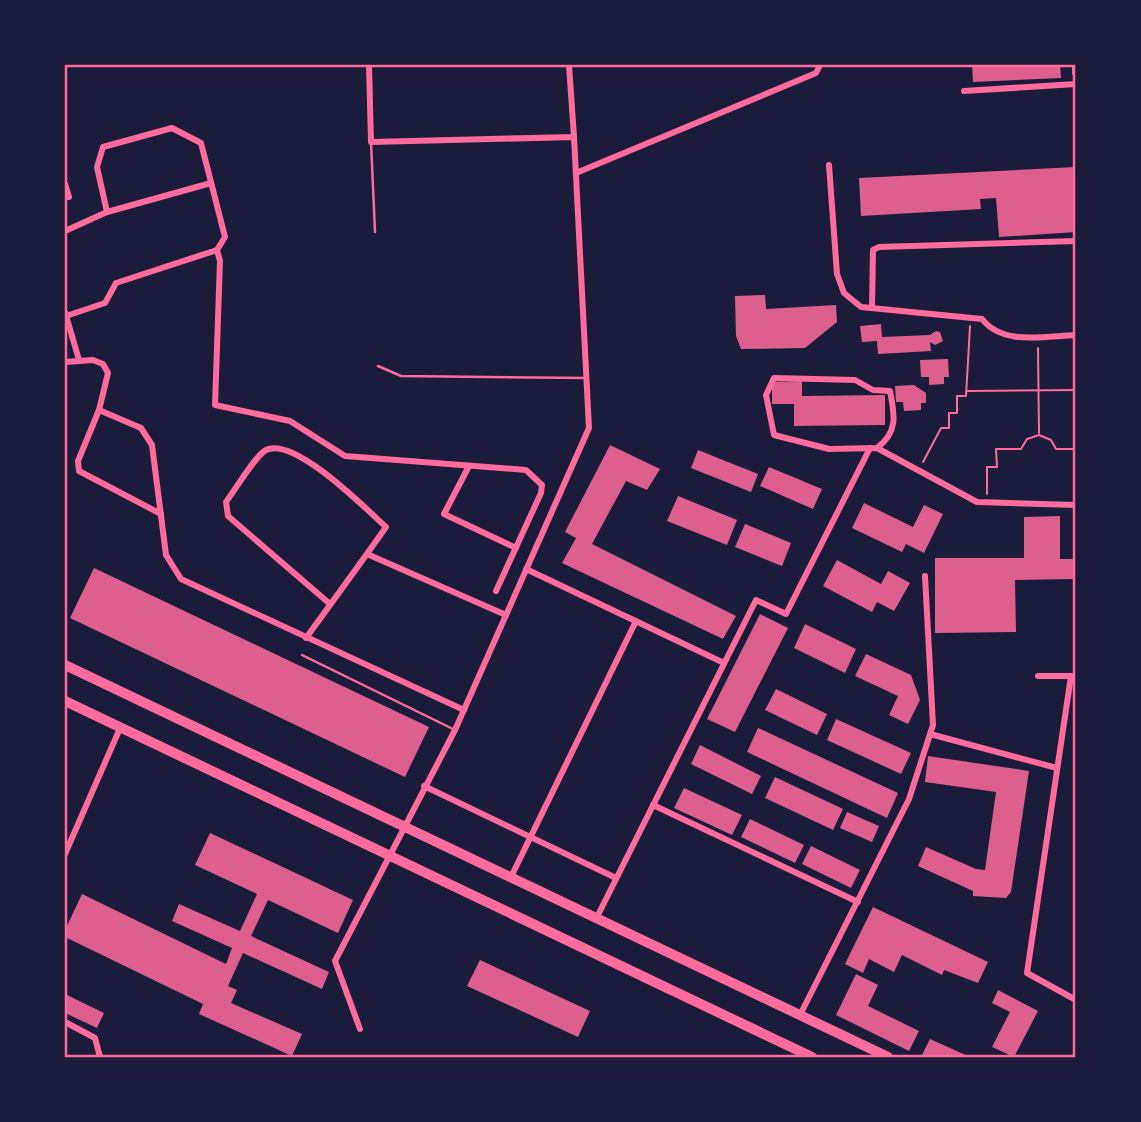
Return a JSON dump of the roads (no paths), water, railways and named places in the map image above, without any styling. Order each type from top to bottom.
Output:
[{"type":"main road","points":[[65,665],[888,1057]]},
{"type":"main road","points":[[65,701],[812,1057]]},
{"type":"street","points":[[369,65],[371,142],[574,137]]},
{"type":"street","points":[[360,1029],[335,961],[464,710],[589,428],[569,65]]},
{"type":"street","points":[[576,173],[816,73],[820,65]]},
{"type":"street","points":[[964,91],[1076,85]]},
{"type":"street","points":[[79,360],[65,314],[105,303],[116,283],[217,250],[225,237],[201,143],[172,128],[103,147],[97,167],[107,212]]},
{"type":"street","points":[[829,165],[837,274],[844,293],[861,307],[982,319],[989,329],[1005,337],[1076,335]]},
{"type":"street","points":[[65,231],[107,212],[211,183]]},
{"type":"street","points":[[65,184],[69,197]]},
{"type":"street","points":[[872,308],[870,258],[873,250],[879,247],[1076,241]]},
{"type":"street","points":[[217,250],[220,261],[215,405],[290,421],[345,456],[526,470],[542,485],[496,591]]},
{"type":"street","points":[[65,362],[79,360],[103,364],[108,373],[99,410],[78,461],[79,471],[161,514]]},
{"type":"street","points":[[596,919],[756,600],[786,614],[874,448],[890,439],[893,430],[891,396],[886,389],[873,390],[855,380],[774,378],[766,395],[774,435],[829,449],[874,448],[977,502],[1076,505]]},
{"type":"street","points":[[99,410],[141,428],[152,445],[166,555],[181,579],[464,710]]},
{"type":"street","points":[[306,638],[387,527],[302,456],[277,447],[264,450],[226,502],[228,516],[330,604]]},
{"type":"street","points":[[469,466],[444,514],[516,548]]},
{"type":"street","points":[[367,554],[506,615]]},
{"type":"street","points":[[526,569],[724,663]]},
{"type":"street","points":[[800,1015],[909,799],[933,724],[925,576]]},
{"type":"street","points":[[511,877],[636,621]]},
{"type":"street","points":[[1038,676],[1074,676],[1057,768],[1027,972],[1076,1000]]},
{"type":"street","points":[[65,855],[121,726]]},
{"type":"street","points":[[930,734],[1057,768]]},
{"type":"street","points":[[424,786],[616,878]]},
{"type":"street","points":[[653,805],[858,902]]},
{"type":"street","points":[[65,1022],[95,1038],[100,1057]]},
{"type":"lane","points":[[371,142],[375,232]]},
{"type":"lane","points":[[378,366],[401,376],[586,378]]},
{"type":"lane","points":[[302,655],[454,730]]}]
